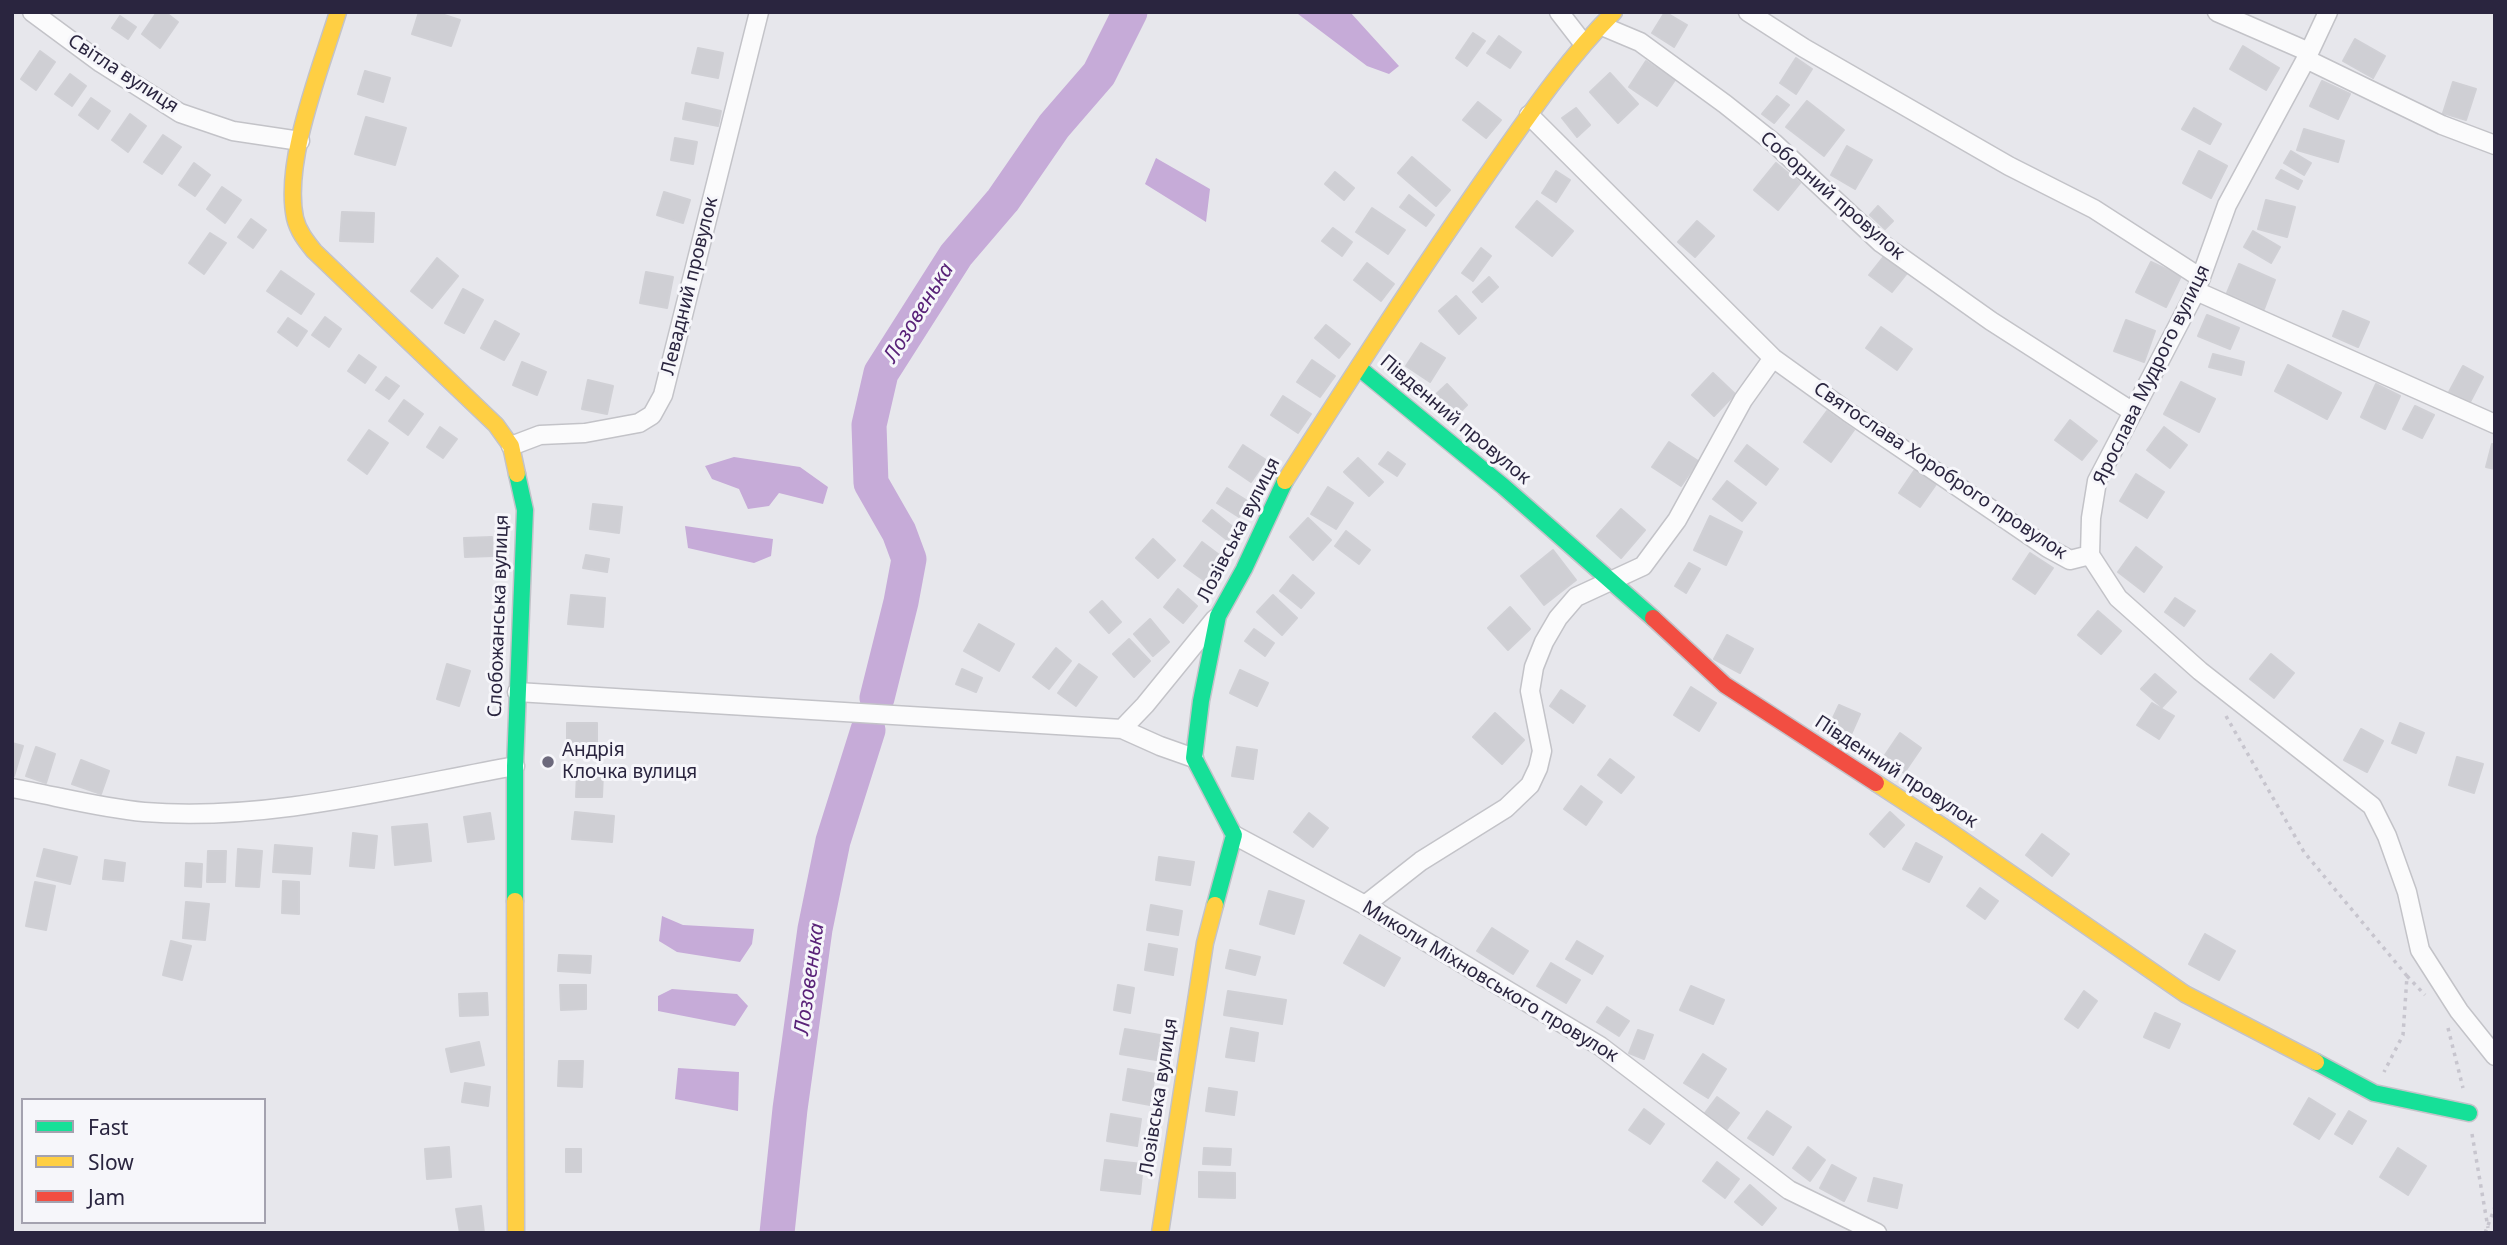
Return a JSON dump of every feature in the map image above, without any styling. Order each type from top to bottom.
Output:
[{"type":"street","name":"Світла вулиця","points":[[32,12],[101,63],[180,113],[233,131],[300,141]]},
{"type":"street","name":"Слобожанська вулиця","points":[[338,12],[300,141],[293,204],[295,217],[306,241],[496,425],[511,446],[525,510],[515,766],[516,1233]]},
{"type":"street","name":"Левадний провулок","points":[[511,446],[540,435],[585,433],[639,423],[652,415],[663,395],[760,12]]},
{"type":"street","points":[[1559,12],[1583,43]]},
{"type":"street","points":[[1748,12],[1804,48],[2009,166],[2094,209],[2198,284],[2495,424]]},
{"type":"street","points":[[2217,12],[2442,125],[2495,145]]},
{"type":"street","name":"Ярослава Мудрого вулиця","points":[[2090,555],[2091,518],[2097,481],[2198,284],[2227,205],[2308,56],[2328,12]]},
{"type":"street","name":"Лозівська вулиця","points":[[1194,758],[1201,701],[1218,616],[1244,569],[1283,484],[1425,263],[1583,43],[1608,19]]},
{"type":"street","name":"Соборний провулок","points":[[1608,19],[1725,104],[1773,143],[1881,243],[1991,321],[2133,412]]},
{"type":"street","name":"Святослава Хороброго провулок","points":[[1529,115],[1773,358],[1859,420],[2048,548],[2070,560],[2090,555],[2118,598],[2200,671],[2371,806],[2387,836],[2407,892],[2420,950],[2459,1011],[2495,1056]]},
{"type":"street","points":[[1365,905],[1421,861],[1506,808],[1530,785],[1542,751],[1530,691],[1534,667],[1558,618],[1576,597],[1643,566],[1677,520],[1743,400],[1773,358]]},
{"type":"street","name":"Південний провулок","points":[[1359,368],[1611,580],[1725,685],[1948,830],[2185,994],[2374,1093],[2469,1114]]},
{"type":"street","points":[[1122,729],[1218,616]]},
{"type":"street","points":[[517,692],[1122,729],[1194,758],[1234,835]]},
{"type":"street","points":[[12,788],[143,812],[216,814],[289,807],[515,766]]},
{"type":"street","name":"Лозівська вулиця","points":[[1160,1233],[1205,943],[1234,835]]},
{"type":"street","name":"Миколи Міхновського провулок","points":[[1234,835],[1365,905],[1600,1046],[1789,1190],[1877,1233]]},
{"type":"path","points":[[2221,707],[2304,852],[2407,976],[2403,1035],[2374,1093]]},
{"type":"path","points":[[2448,1028],[2469,1114],[2487,1231]]},
{"type":"path","points":[[2487,1231],[2495,1207]]},
{"type":"shaded area","points":[[1350,12],[1399,66],[1389,74],[1367,66],[1298,14]]},
{"type":"shaded area","points":[[1156,158],[1210,189],[1206,222],[1145,184]]},
{"type":"shaded area","points":[[734,457],[800,467],[828,487],[823,504],[779,493],[769,506],[748,509],[739,489],[712,479],[705,466]]},
{"type":"shaded area","points":[[685,526],[773,539],[771,556],[754,563],[688,548]]},
{"type":"shaded area","points":[[662,916],[683,925],[754,929],[752,944],[740,962],[677,952],[659,941]]},
{"type":"shaded area","points":[[672,989],[737,994],[748,1006],[735,1026],[658,1011],[658,996]]},
{"type":"shaded area","points":[[678,1068],[739,1072],[738,1111],[675,1099]]},
{"type":"building","points":[[157,12],[165,12],[178,22],[160,48],[142,34]]},
{"type":"building","points":[[419,12],[435,12],[460,20],[451,46],[412,34]]},
{"type":"building","points":[[1665,12],[1687,25],[1674,47],[1652,33]]},
{"type":"building","points":[[120,16],[136,27],[128,39],[112,28]]},
{"type":"building","points":[[1473,33],[1485,41],[1467,66],[1456,58]]},
{"type":"building","points":[[1499,36],[1521,52],[1510,68],[1487,53]]},
{"type":"building","points":[[2355,39],[2385,56],[2373,78],[2343,61]]},
{"type":"building","points":[[2243,46],[2279,68],[2266,90],[2230,69]]},
{"type":"building","points":[[698,48],[723,53],[718,78],[692,73]]},
{"type":"building","points":[[40,51],[55,62],[36,90],[21,79]]},
{"type":"building","points":[[1796,58],[1812,69],[1796,94],[1780,83]]},
{"type":"building","points":[[1646,61],[1675,80],[1657,106],[1629,87]]},
{"type":"building","points":[[365,71],[390,78],[383,102],[358,94]]},
{"type":"building","points":[[1610,73],[1638,104],[1618,123],[1590,92]]},
{"type":"building","points":[[70,74],[86,86],[72,106],[55,94]]},
{"type":"building","points":[[2322,81],[2350,94],[2338,119],[2310,106]]},
{"type":"building","points":[[2453,82],[2476,89],[2466,120],[2443,113]]},
{"type":"building","points":[[1777,96],[1789,105],[1774,123],[1762,114]]},
{"type":"building","points":[[91,98],[110,111],[98,129],[79,115]]},
{"type":"building","points":[[1807,101],[1844,130],[1824,156],[1786,127]]},
{"type":"building","points":[[1478,102],[1501,120],[1486,138],[1463,120]]},
{"type":"building","points":[[686,103],[721,111],[718,126],[683,119]]},
{"type":"building","points":[[1576,108],[1590,125],[1577,137],[1562,118]]},
{"type":"building","points":[[2194,108],[2221,124],[2210,144],[2182,129]]},
{"type":"building","points":[[130,114],[146,126],[128,152],[112,140]]},
{"type":"building","points":[[366,117],[406,128],[395,165],[355,154]]},
{"type":"building","points":[[2304,129],[2344,141],[2338,162],[2297,150]]},
{"type":"building","points":[[163,135],[181,147],[162,174],[144,162]]},
{"type":"building","points":[[675,138],[697,142],[693,164],[671,160]]},
{"type":"building","points":[[1847,146],[1872,160],[1855,189],[1831,175]]},
{"type":"building","points":[[2199,151],[2227,166],[2211,198],[2183,183]]},
{"type":"building","points":[[2291,151],[2311,163],[2304,175],[2284,163]]},
{"type":"building","points":[[1412,157],[1450,190],[1436,206],[1398,173]]},
{"type":"building","points":[[194,163],[210,175],[195,196],[179,185]]},
{"type":"building","points":[[1776,163],[1800,183],[1778,210],[1754,190]]},
{"type":"building","points":[[2281,170],[2302,181],[2298,189],[2276,178]]},
{"type":"building","points":[[1556,171],[1570,180],[1556,202],[1542,193]]},
{"type":"building","points":[[1335,172],[1354,188],[1344,200],[1325,184]]},
{"type":"building","points":[[222,187],[241,200],[225,223],[207,209]]},
{"type":"building","points":[[664,192],[690,200],[683,223],[657,215]]},
{"type":"building","points":[[1409,195],[1434,215],[1426,226],[1400,207]]},
{"type":"building","points":[[2266,200],[2295,207],[2287,237],[2258,229]]},
{"type":"building","points":[[1537,201],[1573,231],[1552,256],[1516,227]]},
{"type":"building","points":[[1878,206],[1893,221],[1885,229],[1870,215]]},
{"type":"building","points":[[1372,208],[1405,230],[1388,254],[1356,232]]},
{"type":"building","points":[[342,212],[374,213],[373,242],[340,241]]},
{"type":"building","points":[[251,219],[266,230],[253,248],[238,237]]},
{"type":"building","points":[[1697,221],[1714,236],[1695,257],[1678,242]]},
{"type":"building","points":[[1333,228],[1352,242],[1342,256],[1322,241]]},
{"type":"building","points":[[2253,231],[2280,247],[2271,263],[2244,247]]},
{"type":"building","points":[[210,233],[226,243],[204,274],[189,263]]},
{"type":"building","points":[[1481,248],[1491,256],[1473,281],[1462,273]]},
{"type":"building","points":[[1885,255],[1908,272],[1892,292],[1869,275]]},
{"type":"building","points":[[437,258],[458,276],[432,308],[411,291]]},
{"type":"building","points":[[2151,262],[2181,276],[2166,307],[2136,292]]},
{"type":"building","points":[[1367,263],[1394,284],[1381,301],[1354,280]]},
{"type":"building","points":[[2239,264],[2275,280],[2264,309],[2227,293]]},
{"type":"building","points":[[281,271],[314,294],[301,314],[267,291]]},
{"type":"building","points":[[646,272],[673,277],[667,308],[640,303]]},
{"type":"building","points":[[1489,277],[1498,287],[1482,302],[1473,292]]},
{"type":"building","points":[[463,289],[483,300],[464,333],[445,323]]},
{"type":"building","points":[[1456,296],[1476,318],[1459,334],[1439,311]]},
{"type":"building","points":[[2343,311],[2369,322],[2358,347],[2333,336]]},
{"type":"building","points":[[2207,315],[2239,328],[2230,349],[2198,336]]},
{"type":"building","points":[[325,317],[341,329],[329,347],[312,335]]},
{"type":"building","points":[[288,318],[307,331],[297,346],[278,332]]},
{"type":"building","points":[[2126,320],[2155,331],[2144,362],[2114,351]]},
{"type":"building","points":[[495,321],[519,334],[504,360],[481,348]]},
{"type":"building","points":[[1326,325],[1350,344],[1339,358],[1315,338]]},
{"type":"building","points":[[1881,327],[1912,349],[1897,370],[1866,348]]},
{"type":"building","points":[[1421,343],[1445,358],[1430,382],[1406,366]]},
{"type":"building","points":[[2213,354],[2244,362],[2241,375],[2209,367]]},
{"type":"building","points":[[359,355],[376,367],[365,383],[348,371]]},
{"type":"building","points":[[1312,360],[1335,376],[1320,397],[1297,382]]},
{"type":"building","points":[[522,362],[546,372],[537,395],[513,385]]},
{"type":"building","points":[[2288,365],[2341,393],[2327,419],[2275,391]]},
{"type":"building","points":[[2463,366],[2483,377],[2470,402],[2449,392]]},
{"type":"building","points":[[1713,373],[1735,394],[1714,416],[1692,395]]},
{"type":"building","points":[[386,377],[399,386],[389,399],[376,390]]},
{"type":"building","points":[[588,380],[613,386],[607,414],[582,409]]},
{"type":"building","points":[[2181,382],[2215,399],[2199,432],[2164,414]]},
{"type":"building","points":[[1447,384],[1467,405],[1453,419],[1432,398]]},
{"type":"building","points":[[2376,384],[2400,396],[2385,429],[2361,417]]},
{"type":"building","points":[[1283,396],[1311,414],[1298,433],[1271,415]]},
{"type":"building","points":[[404,400],[423,414],[408,435],[389,421]]},
{"type":"building","points":[[2415,406],[2434,415],[2422,438],[2403,429]]},
{"type":"building","points":[[1827,411],[1854,430],[1831,462],[1804,442]]},
{"type":"building","points":[[2070,420],[2097,441],[2082,460],[2055,440]]},
{"type":"building","points":[[440,427],[457,439],[443,458],[427,447]]},
{"type":"building","points":[[2164,427],[2187,445],[2170,468],[2147,450]]},
{"type":"building","points":[[369,430],[388,443],[367,474],[348,460]]},
{"type":"building","points":[[1669,442],[1698,461],[1681,486],[1652,467]]},
{"type":"building","points":[[2492,444],[2495,445],[2495,469],[2486,467]]},
{"type":"building","points":[[1243,445],[1266,460],[1251,482],[1229,467]]},
{"type":"building","points":[[1747,445],[1778,469],[1766,485],[1735,461]]},
{"type":"building","points":[[1388,452],[1405,464],[1397,476],[1379,464]]},
{"type":"building","points":[[1358,458],[1383,482],[1369,496],[1344,472]]},
{"type":"building","points":[[1916,468],[1937,483],[1920,507],[1899,493]]},
{"type":"building","points":[[2136,474],[2164,492],[2147,518],[2120,501]]},
{"type":"building","points":[[1727,481],[1756,503],[1742,521],[1713,499]]},
{"type":"building","points":[[1328,487],[1353,503],[1336,529],[1311,514]]},
{"type":"building","points":[[1227,488],[1249,502],[1239,517],[1217,503]]},
{"type":"building","points":[[593,504],[622,507],[619,533],[590,529]]},
{"type":"building","points":[[1621,509],[1645,530],[1621,558],[1597,536]]},
{"type":"building","points":[[1212,510],[1239,532],[1231,543],[1203,521]]},
{"type":"building","points":[[1710,516],[1742,532],[1726,565],[1694,550]]},
{"type":"building","points":[[1308,518],[1331,540],[1313,560],[1290,537]]},
{"type":"building","points":[[1346,531],[1370,550],[1359,564],[1335,546]]},
{"type":"building","points":[[492,537],[493,556],[465,557],[464,538]]},
{"type":"building","points":[[1153,539],[1175,560],[1158,578],[1136,558]]},
{"type":"building","points":[[1202,542],[1226,560],[1209,584],[1184,566]]},
{"type":"building","points":[[2136,547],[2162,567],[2144,592],[2118,572]]},
{"type":"building","points":[[1553,550],[1576,580],[1544,605],[1521,576]]},
{"type":"building","points":[[2030,553],[2053,568],[2035,594],[2013,579]]},
{"type":"building","points":[[586,555],[609,559],[607,572],[583,568]]},
{"type":"building","points":[[1689,563],[1700,569],[1686,593],[1675,586]]},
{"type":"building","points":[[1293,575],[1314,593],[1301,608],[1280,591]]},
{"type":"building","points":[[1178,589],[1197,606],[1183,623],[1164,607]]},
{"type":"building","points":[[571,595],[605,598],[603,627],[568,624]]},
{"type":"building","points":[[1273,595],[1297,618],[1282,635],[1257,612]]},
{"type":"building","points":[[2175,598],[2195,611],[2184,626],[2165,612]]},
{"type":"building","points":[[1102,601],[1121,622],[1109,633],[1090,612]]},
{"type":"building","points":[[1510,607],[1530,629],[1508,650],[1488,628]]},
{"type":"building","points":[[2098,611],[2121,631],[2101,654],[2078,635]]},
{"type":"building","points":[[1150,619],[1169,642],[1153,656],[1134,634]]},
{"type":"building","points":[[979,624],[1014,644],[999,671],[964,651]]},
{"type":"building","points":[[1254,629],[1274,643],[1265,656],[1245,641]]},
{"type":"building","points":[[1727,635],[1753,649],[1740,673],[1714,659]]},
{"type":"building","points":[[1129,639],[1150,661],[1134,677],[1113,654]]},
{"type":"building","points":[[1056,648],[1071,661],[1049,689],[1033,677]]},
{"type":"building","points":[[2271,654],[2294,673],[2274,698],[2250,679]]},
{"type":"building","points":[[447,664],[470,671],[459,706],[437,699]]},
{"type":"building","points":[[1079,664],[1097,677],[1076,706],[1058,693]]},
{"type":"building","points":[[962,669],[982,678],[976,692],[956,684]]},
{"type":"building","points":[[1240,670],[1268,683],[1257,706],[1230,693]]},
{"type":"building","points":[[2155,674],[2176,692],[2162,707],[2141,689]]},
{"type":"building","points":[[1691,687],[1716,703],[1699,731],[1674,715]]},
{"type":"building","points":[[1561,690],[1585,706],[1573,723],[1550,706]]},
{"type":"building","points":[[2152,703],[2174,716],[2159,739],[2137,725]]},
{"type":"building","points":[[1839,705],[1860,714],[1848,741],[1827,731]]},
{"type":"building","points":[[1495,713],[1524,740],[1502,764],[1473,737]]},
{"type":"building","points":[[567,723],[597,723],[597,745],[567,746]]},
{"type":"building","points":[[2400,723],[2424,733],[2416,753],[2392,743]]},
{"type":"building","points":[[2361,729],[2383,741],[2367,772],[2344,760]]},
{"type":"building","points":[[1900,733],[1921,748],[1904,773],[1883,758]]},
{"type":"building","points":[[12,743],[23,746],[14,776],[12,775]]},
{"type":"building","points":[[36,747],[55,754],[46,783],[26,776]]},
{"type":"building","points":[[1237,747],[1257,750],[1253,779],[1232,776]]},
{"type":"building","points":[[2457,757],[2483,764],[2474,793],[2449,785]]},
{"type":"building","points":[[1610,759],[1634,777],[1621,793],[1598,775]]},
{"type":"building","points":[[81,760],[109,771],[101,794],[72,784]]},
{"type":"building","points":[[577,772],[603,773],[602,797],[576,797]]},
{"type":"building","points":[[1581,786],[1602,802],[1586,825],[1564,809]]},
{"type":"building","points":[[575,812],[614,816],[612,842],[572,839]]},
{"type":"building","points":[[1890,812],[1904,825],[1884,847],[1870,834]]},
{"type":"building","points":[[490,813],[494,839],[468,842],[464,817]]},
{"type":"building","points":[[1309,813],[1328,828],[1313,847],[1294,832]]},
{"type":"building","points":[[427,824],[431,861],[395,865],[392,827]]},
{"type":"building","points":[[353,833],[377,836],[374,868],[350,866]]},
{"type":"building","points":[[2042,834],[2069,854],[2052,876],[2026,855]]},
{"type":"building","points":[[1916,843],[1942,857],[1929,882],[1903,869]]},
{"type":"building","points":[[275,845],[312,848],[310,874],[273,872]]},
{"type":"building","points":[[44,849],[77,857],[70,884],[37,876]]},
{"type":"building","points":[[238,849],[262,851],[259,887],[236,886]]},
{"type":"building","points":[[208,851],[226,851],[225,882],[207,882]]},
{"type":"building","points":[[1159,857],[1194,862],[1190,885],[1156,880]]},
{"type":"building","points":[[105,860],[125,863],[123,881],[103,879]]},
{"type":"building","points":[[186,863],[202,864],[201,887],[185,886]]},
{"type":"building","points":[[283,881],[299,882],[299,914],[282,913]]},
{"type":"building","points":[[35,882],[55,886],[46,930],[26,926]]},
{"type":"building","points":[[1980,888],[1998,901],[1985,919],[1967,906]]},
{"type":"building","points":[[1269,891],[1304,901],[1294,934],[1260,924]]},
{"type":"building","points":[[186,902],[209,904],[205,940],[183,938]]},
{"type":"building","points":[[1151,905],[1182,911],[1178,935],[1147,930]]},
{"type":"building","points":[[1492,928],[1528,951],[1513,974],[1477,951]]},
{"type":"building","points":[[2205,934],[2235,951],[2219,980],[2189,964]]},
{"type":"building","points":[[1360,935],[1400,958],[1384,986],[1344,963]]},
{"type":"building","points":[[171,941],[191,946],[182,980],[163,975]]},
{"type":"building","points":[[1577,941],[1603,956],[1592,974],[1566,959]]},
{"type":"building","points":[[1149,944],[1177,949],[1173,975],[1145,970]]},
{"type":"building","points":[[1230,950],[1260,957],[1255,975],[1226,968]]},
{"type":"building","points":[[559,955],[591,956],[590,973],[558,971]]},
{"type":"building","points":[[1551,963],[1580,980],[1566,1003],[1537,986]]},
{"type":"building","points":[[560,985],[586,985],[586,1009],[561,1010]]},
{"type":"building","points":[[1118,985],[1134,988],[1130,1013],[1114,1010]]},
{"type":"building","points":[[1691,986],[1724,1000],[1713,1024],[1680,1010]]},
{"type":"building","points":[[1228,991],[1286,1000],[1282,1024],[1224,1015]]},
{"type":"building","points":[[2084,991],[2097,1001],[2078,1028],[2065,1019]]},
{"type":"building","points":[[487,993],[488,1015],[460,1016],[459,994]]},
{"type":"building","points":[[1607,1007],[1629,1021],[1619,1036],[1597,1022]]},
{"type":"building","points":[[2155,1013],[2180,1024],[2169,1048],[2144,1037]]},
{"type":"building","points":[[1231,1028],[1258,1033],[1254,1061],[1226,1057]]},
{"type":"building","points":[[1125,1029],[1160,1035],[1156,1060],[1120,1054]]},
{"type":"building","points":[[1638,1030],[1653,1035],[1644,1059],[1629,1053]]},
{"type":"building","points":[[479,1042],[484,1065],[451,1072],[446,1049]]},
{"type":"building","points":[[1703,1054],[1726,1069],[1708,1098],[1684,1083]]},
{"type":"building","points":[[559,1061],[583,1061],[582,1087],[558,1086]]},
{"type":"building","points":[[1128,1069],[1155,1074],[1150,1105],[1123,1100]]},
{"type":"building","points":[[465,1083],[490,1087],[488,1106],[462,1102]]},
{"type":"building","points":[[1209,1088],[1237,1092],[1234,1115],[1206,1111]]},
{"type":"building","points":[[1717,1097],[1739,1113],[1727,1129],[1705,1113]]},
{"type":"building","points":[[2309,1098],[2335,1114],[2319,1139],[2294,1124]]},
{"type":"building","points":[[1644,1109],[1664,1124],[1650,1144],[1629,1130]]},
{"type":"building","points":[[1767,1111],[1791,1127],[1773,1155],[1748,1138]]},
{"type":"building","points":[[2349,1111],[2366,1121],[2352,1144],[2335,1134]]},
{"type":"building","points":[[1111,1114],[1141,1119],[1137,1146],[1107,1141]]},
{"type":"building","points":[[449,1147],[451,1177],[427,1179],[425,1149]]},
{"type":"building","points":[[1808,1147],[1825,1160],[1810,1181],[1793,1168]]},
{"type":"building","points":[[1204,1148],[1231,1149],[1230,1165],[1203,1164]]},
{"type":"building","points":[[2398,1148],[2426,1166],[2408,1195],[2380,1177]]},
{"type":"building","points":[[566,1149],[581,1149],[581,1172],[566,1172]]},
{"type":"building","points":[[1105,1160],[1143,1164],[1140,1194],[1101,1190]]},
{"type":"building","points":[[1717,1162],[1739,1179],[1725,1198],[1703,1181]]},
{"type":"building","points":[[1832,1165],[1856,1178],[1844,1201],[1820,1188]]},
{"type":"building","points":[[1199,1172],[1235,1173],[1235,1198],[1199,1197]]},
{"type":"building","points":[[1874,1178],[1902,1185],[1897,1208],[1868,1201]]},
{"type":"building","points":[[1750,1185],[1776,1208],[1762,1225],[1735,1202]]},
{"type":"building","points":[[481,1206],[484,1233],[460,1233],[456,1209]]},
{"type":"waterway","name":"Лозовенька","points":[[877,698],[909,559],[899,532],[871,483],[869,425],[881,373],[956,255],[1003,200],[1054,126],[1099,74],[1130,12]]},
{"type":"waterway","name":"Лозовенька","points":[[777,1233],[790,1109],[815,929],[833,841],[868,730]]},
{"type":"traffic: fast","points":[[1359,368],[1504,487],[1653,618]]},
{"type":"traffic: fast","points":[[515,901],[515,766],[525,510],[517,474]]},
{"type":"traffic: fast","points":[[1215,905],[1234,835],[1194,758],[1201,701],[1218,616],[1244,569],[1285,481]]},
{"type":"traffic: fast","points":[[2316,1062],[2374,1093],[2469,1113]]},
{"type":"traffic: slow","points":[[338,12],[299,143],[293,195],[296,223],[314,251],[496,425],[511,446],[517,474]]},
{"type":"traffic: slow","points":[[1285,481],[1410,289],[1517,132],[1563,70],[1614,12]]},
{"type":"traffic: slow","points":[[1876,783],[2185,994],[2316,1062]]},
{"type":"traffic: slow","points":[[515,901],[516,1233]]},
{"type":"traffic: slow","points":[[1160,1233],[1205,943],[1215,905]]},
{"type":"traffic: jam","points":[[1653,618],[1725,685],[1876,783]]},
{"type":"place","name":"Андрія Клочка вулиця","points":[[548,762]]}]
